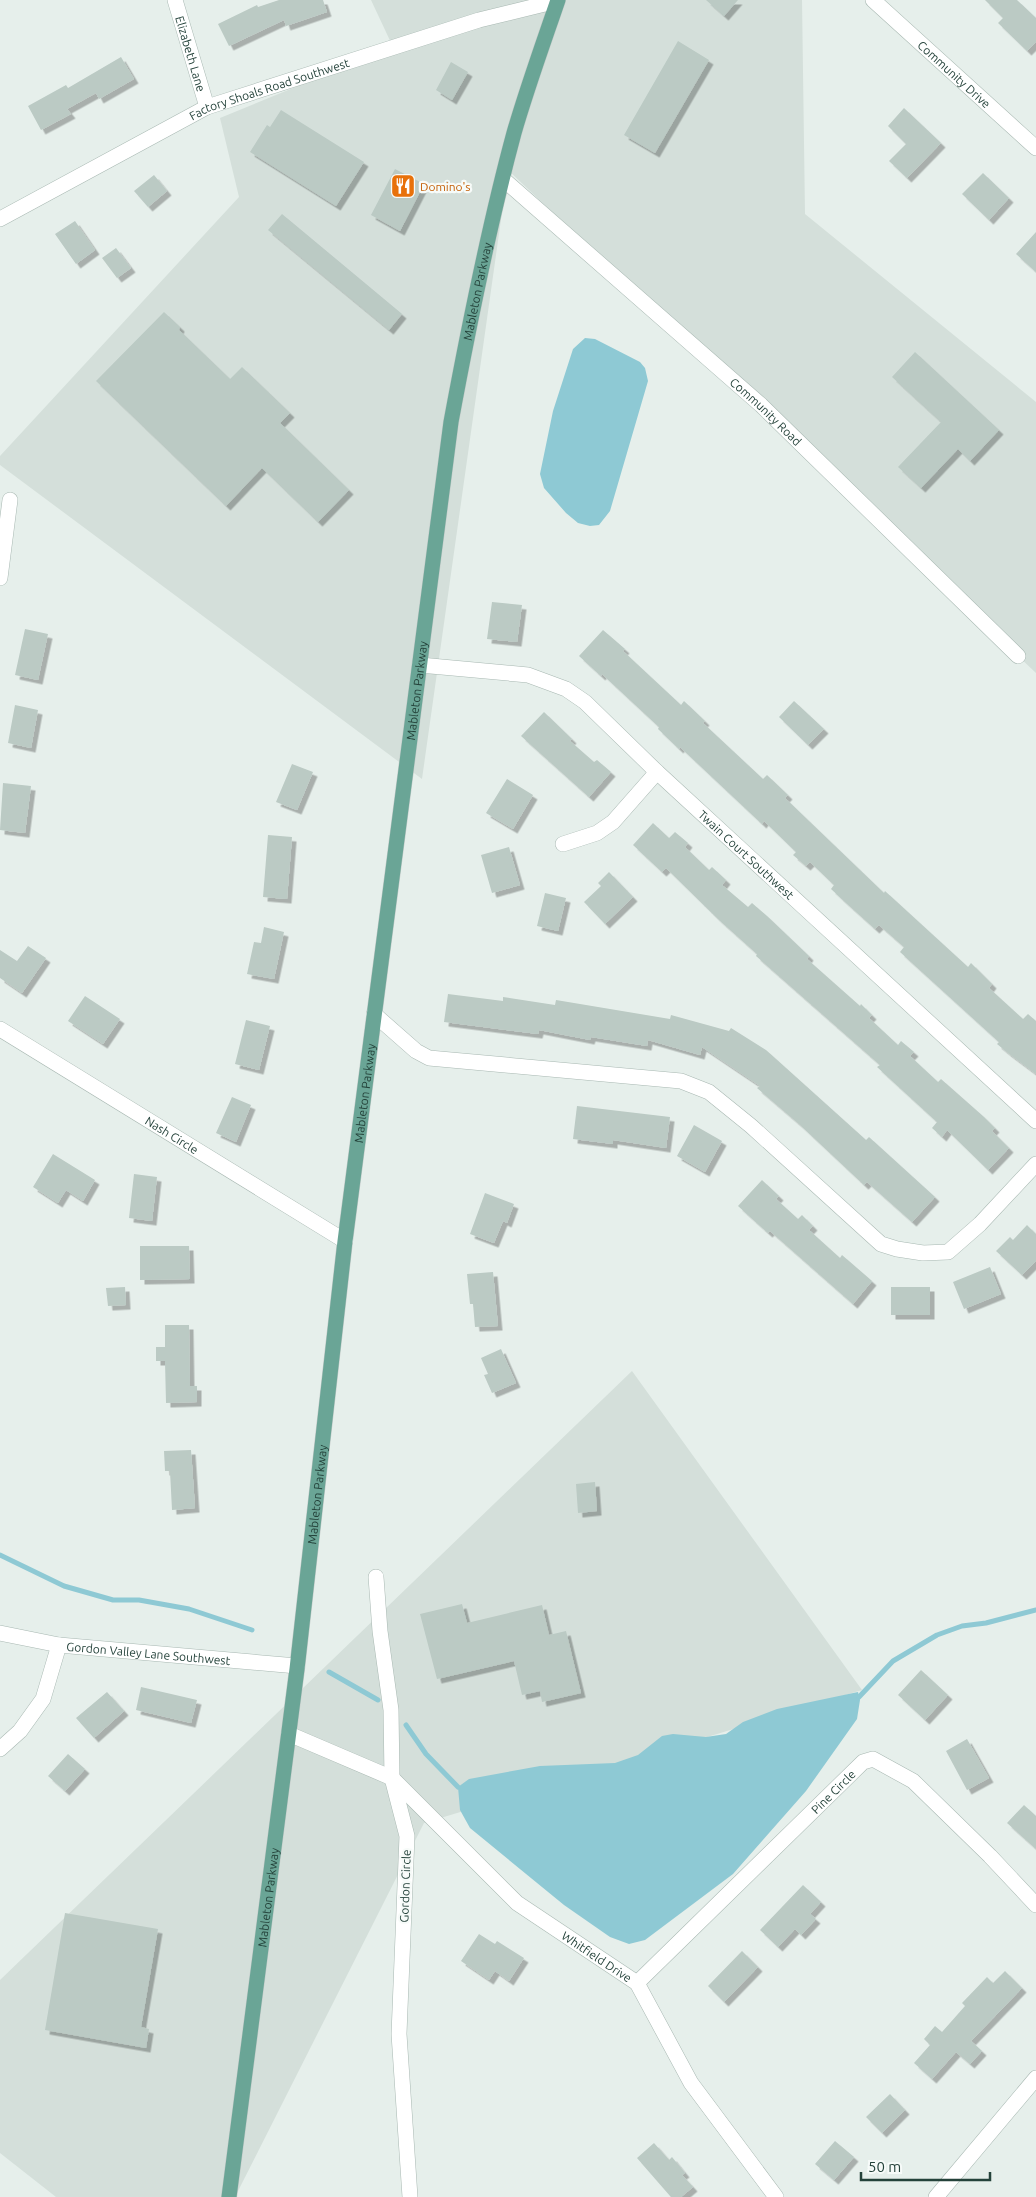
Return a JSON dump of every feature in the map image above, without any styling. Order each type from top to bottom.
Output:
[{"type":"main road","name":"Mableton Parkway","points":[[229,2197],[289,1734],[374,1014],[451,422],[473,299],[514,133],[557,1]]},
{"type":"street","name":"Elizabeth Lane","points":[[175,0],[207,107]]},
{"type":"street","name":"Community Drive","points":[[874,0],[1036,148]]},
{"type":"street","name":"Factory Shoals Road Southwest","points":[[0,220],[207,107],[479,20],[557,1]]},
{"type":"street","name":"Community Road","points":[[503,179],[761,406],[1018,656]]},
{"type":"street","points":[[0,578],[10,500]]},
{"type":"street","name":"Twain Court Southwest","points":[[420,665],[528,674],[566,689],[585,702],[657,772],[1036,1121]]},
{"type":"street","points":[[563,844],[597,834],[612,822],[657,772]]},
{"type":"street","points":[[374,1014],[416,1050],[429,1058],[681,1081],[708,1092],[751,1126],[882,1244],[897,1249],[923,1253],[948,1252],[980,1224],[1036,1164]]},
{"type":"street","name":"Nash Circle","points":[[0,1029],[346,1241]]},
{"type":"street","name":"Gordon Circle","points":[[376,1577],[380,1631],[390,1710],[392,1778],[407,1836],[399,2034],[410,2197]]},
{"type":"street","name":"Gordon Valley Lane Southwest","points":[[0,1633],[59,1645],[297,1666]]},
{"type":"street","points":[[0,1749],[20,1731],[43,1699],[59,1645]]},
{"type":"street","points":[[289,1734],[392,1778]]},
{"type":"street","name":"Pine Circle","points":[[637,1983],[863,1762],[873,1759],[913,1781],[990,1856],[1036,1905]]},
{"type":"street","name":"Whitfield Drive","points":[[392,1778],[517,1903],[637,1983],[691,2083],[776,2197]]},
{"type":"street","points":[[936,2197],[1036,2078]]},
{"type":"shaded area","points":[[371,0],[802,0],[805,214],[1036,402],[1036,673],[508,170],[422,779],[0,465],[0,456],[239,197],[220,118],[393,47]]},
{"type":"shaded area","points":[[632,1371],[862,1690],[424,1823],[235,2197],[56,2197],[0,2153],[0,1980]]},
{"type":"water","points":[[585,338],[595,339],[640,362],[645,368],[648,381],[610,511],[599,525],[590,526],[578,523],[566,513],[544,488],[540,474],[553,411],[573,349]]},
{"type":"water","points":[[858,1692],[860,1700],[857,1719],[806,1791],[733,1874],[645,1940],[629,1944],[610,1937],[564,1905],[470,1828],[460,1810],[458,1787],[469,1779],[540,1766],[615,1763],[638,1755],[662,1736],[673,1734],[706,1737],[726,1734],[743,1722],[777,1709]]},
{"type":"building","points":[[279,0],[323,0],[327,12],[286,26],[284,20],[229,46],[218,24],[257,5],[258,7]]},
{"type":"building","points":[[706,0],[738,0],[724,16]]},
{"type":"building","points":[[985,0],[1017,0],[1036,18],[1036,42],[1027,51],[998,23],[1003,18]]},
{"type":"building","points":[[678,41],[709,60],[655,153],[624,135]]},
{"type":"building","points":[[121,57],[134,79],[99,99],[96,93],[67,109],[71,114],[41,130],[28,106],[66,85],[68,88]]},
{"type":"building","points":[[451,62],[468,72],[452,100],[436,90]]},
{"type":"building","points":[[904,108],[941,143],[907,178],[889,161],[906,144],[888,126]]},
{"type":"building","points":[[281,110],[364,162],[336,206],[250,152],[267,125],[270,127]]},
{"type":"building","points":[[395,169],[424,184],[400,231],[371,215]]},
{"type":"building","points":[[983,173],[1009,198],[989,220],[962,194]]},
{"type":"building","points":[[154,175],[167,191],[148,207],[134,191]]},
{"type":"building","points":[[282,214],[402,314],[389,330],[268,230]]},
{"type":"building","points":[[75,221],[95,250],[76,264],[55,234]]},
{"type":"building","points":[[1036,232],[1036,272],[1016,254]]},
{"type":"building","points":[[116,248],[131,268],[117,278],[102,258]]},
{"type":"building","points":[[164,312],[180,327],[179,330],[230,379],[242,367],[290,413],[280,423],[349,490],[318,522],[262,468],[226,506],[96,381]]},
{"type":"building","points":[[915,352],[999,430],[970,461],[958,449],[921,488],[898,467],[941,422],[892,377]]},
{"type":"building","points":[[492,602],[522,605],[517,642],[487,639]]},
{"type":"building","points":[[25,629],[48,634],[38,680],[15,675]]},
{"type":"building","points":[[603,630],[625,649],[623,651],[681,705],[684,701],[705,721],[703,723],[763,779],[767,775],[788,795],[785,798],[884,893],[885,891],[968,967],[971,963],[992,984],[989,988],[1023,1019],[1028,1014],[1036,1021],[1036,1074],[997,1044],[999,1042],[900,952],[904,947],[879,925],[875,929],[831,889],[834,885],[810,862],[806,866],[793,855],[796,852],[764,821],[762,824],[680,747],[679,749],[658,729],[659,727],[602,674],[601,676],[579,656]]},
{"type":"building","points":[[794,701],[824,729],[808,745],[779,717]]},
{"type":"building","points":[[15,705],[38,710],[31,748],[8,743]]},
{"type":"building","points":[[544,712],[572,739],[570,741],[594,762],[597,760],[611,772],[589,797],[521,736]]},
{"type":"building","points":[[292,764],[313,772],[297,810],[276,802]]},
{"type":"building","points":[[507,779],[533,795],[513,829],[486,813]]},
{"type":"building","points":[[3,783],[31,786],[25,833],[0,830]]},
{"type":"building","points":[[653,823],[669,838],[675,832],[688,843],[685,847],[709,870],[712,867],[726,880],[722,885],[748,907],[752,903],[767,916],[809,956],[807,959],[860,1006],[861,1004],[872,1015],[869,1018],[898,1045],[901,1041],[914,1052],[910,1056],[938,1082],[941,1079],[995,1128],[992,1131],[1009,1148],[988,1170],[947,1130],[942,1137],[932,1128],[937,1122],[877,1067],[880,1065],[756,956],[757,954],[666,868],[662,872],[633,845]]},
{"type":"building","points":[[268,835],[292,837],[287,899],[263,897]]},
{"type":"building","points":[[509,847],[520,885],[492,893],[481,855]]},
{"type":"building","points":[[609,872],[633,897],[605,924],[584,902],[601,886],[598,883]]},
{"type":"building","points":[[545,893],[566,898],[558,931],[537,926]]},
{"type":"building","points":[[264,927],[284,932],[274,979],[247,974],[254,942],[261,943]]},
{"type":"building","points":[[28,946],[46,958],[22,993],[0,978],[0,950],[17,961]]},
{"type":"building","points":[[448,994],[503,1001],[503,997],[555,1005],[556,1000],[670,1019],[671,1015],[729,1031],[731,1028],[766,1050],[866,1140],[869,1137],[935,1197],[912,1222],[867,1182],[864,1185],[799,1124],[757,1088],[760,1086],[702,1047],[700,1055],[648,1040],[647,1046],[591,1037],[590,1040],[539,1030],[538,1034],[444,1022]]},
{"type":"building","points":[[85,996],[120,1019],[103,1044],[68,1021]]},
{"type":"building","points":[[246,1020],[270,1026],[259,1070],[235,1064]]},
{"type":"building","points":[[232,1097],[251,1105],[236,1142],[216,1133]]},
{"type":"building","points":[[577,1106],[670,1117],[666,1148],[613,1140],[613,1144],[573,1139]]},
{"type":"building","points":[[694,1125],[722,1141],[705,1172],[677,1156]]},
{"type":"building","points":[[53,1154],[95,1180],[83,1201],[66,1190],[58,1203],[33,1187]]},
{"type":"building","points":[[134,1174],[157,1177],[152,1221],[129,1218]]},
{"type":"building","points":[[762,1180],[779,1196],[776,1199],[798,1219],[802,1215],[813,1226],[809,1230],[840,1258],[842,1255],[872,1281],[853,1304],[770,1231],[768,1233],[738,1206]]},
{"type":"building","points":[[485,1193],[514,1204],[507,1223],[503,1221],[494,1243],[470,1234]]},
{"type":"building","points":[[1027,1225],[1036,1234],[1036,1261],[1022,1275],[996,1251],[1010,1237],[1013,1240]]},
{"type":"building","points":[[140,1246],[189,1246],[190,1279],[140,1280]]},
{"type":"building","points":[[990,1267],[1001,1294],[964,1309],[953,1282]]},
{"type":"building","points":[[493,1272],[498,1326],[475,1327],[473,1304],[470,1304],[467,1274]]},
{"type":"building","points":[[125,1287],[126,1305],[108,1306],[106,1288]]},
{"type":"building","points":[[891,1287],[930,1287],[930,1315],[891,1315]]},
{"type":"building","points":[[165,1325],[189,1325],[190,1386],[197,1386],[197,1402],[166,1403],[165,1361],[156,1361],[156,1347],[165,1347]]},
{"type":"building","points":[[501,1349],[516,1383],[492,1393],[484,1375],[488,1374],[481,1358]]},
{"type":"building","points":[[191,1450],[195,1508],[172,1510],[170,1471],[165,1471],[164,1451]]},
{"type":"building","points":[[595,1482],[597,1511],[578,1513],[576,1484]]},
{"type":"building","points":[[462,1604],[467,1623],[542,1605],[549,1635],[566,1631],[581,1693],[542,1702],[540,1691],[522,1695],[514,1661],[437,1679],[420,1614]]},
{"type":"building","points":[[921,1670],[948,1695],[925,1720],[898,1695]]},
{"type":"building","points":[[141,1687],[197,1700],[191,1723],[136,1710]]},
{"type":"building","points":[[107,1692],[124,1711],[94,1738],[76,1718]]},
{"type":"building","points":[[967,1739],[989,1778],[967,1790],[946,1751]]},
{"type":"building","points":[[68,1754],[85,1769],[65,1791],[48,1776]]},
{"type":"building","points":[[1024,1805],[1036,1816],[1036,1849],[1007,1823]]},
{"type":"building","points":[[803,1885],[821,1902],[810,1914],[816,1919],[801,1935],[795,1929],[778,1947],[760,1930]]},
{"type":"building","points":[[65,1913],[158,1929],[141,2027],[149,2029],[146,2048],[45,2030]]},
{"type":"building","points":[[479,1934],[495,1944],[497,1941],[524,1958],[509,1981],[495,1971],[489,1980],[461,1961]]},
{"type":"building","points":[[742,1951],[758,1967],[724,2002],[708,1986]]},
{"type":"building","points":[[1005,1971],[1022,1988],[971,2041],[982,2051],[970,2064],[956,2052],[932,2079],[914,2063],[930,2045],[924,2039],[935,2026],[942,2032],[965,2006],[962,2003],[987,1977],[993,1983]]},
{"type":"building","points":[[890,2094],[905,2110],[882,2133],[866,2117]]},
{"type":"building","points":[[835,2141],[854,2157],[834,2180],[815,2164]]},
{"type":"building","points":[[654,2143],[669,2160],[672,2157],[685,2173],[682,2175],[693,2187],[681,2197],[671,2197],[637,2158]]},
{"type":"waterway","points":[[0,1555],[64,1586],[113,1600],[139,1600],[189,1609],[252,1630]]},
{"type":"waterway","points":[[859,1697],[893,1661],[937,1635],[962,1626],[986,1623],[1036,1610]]},
{"type":"waterway","points":[[329,1672],[378,1700]]},
{"type":"waterway","points":[[406,1725],[426,1754],[458,1787]]},
{"type":"place","name":"Domino's","points":[[403,186]]}]
